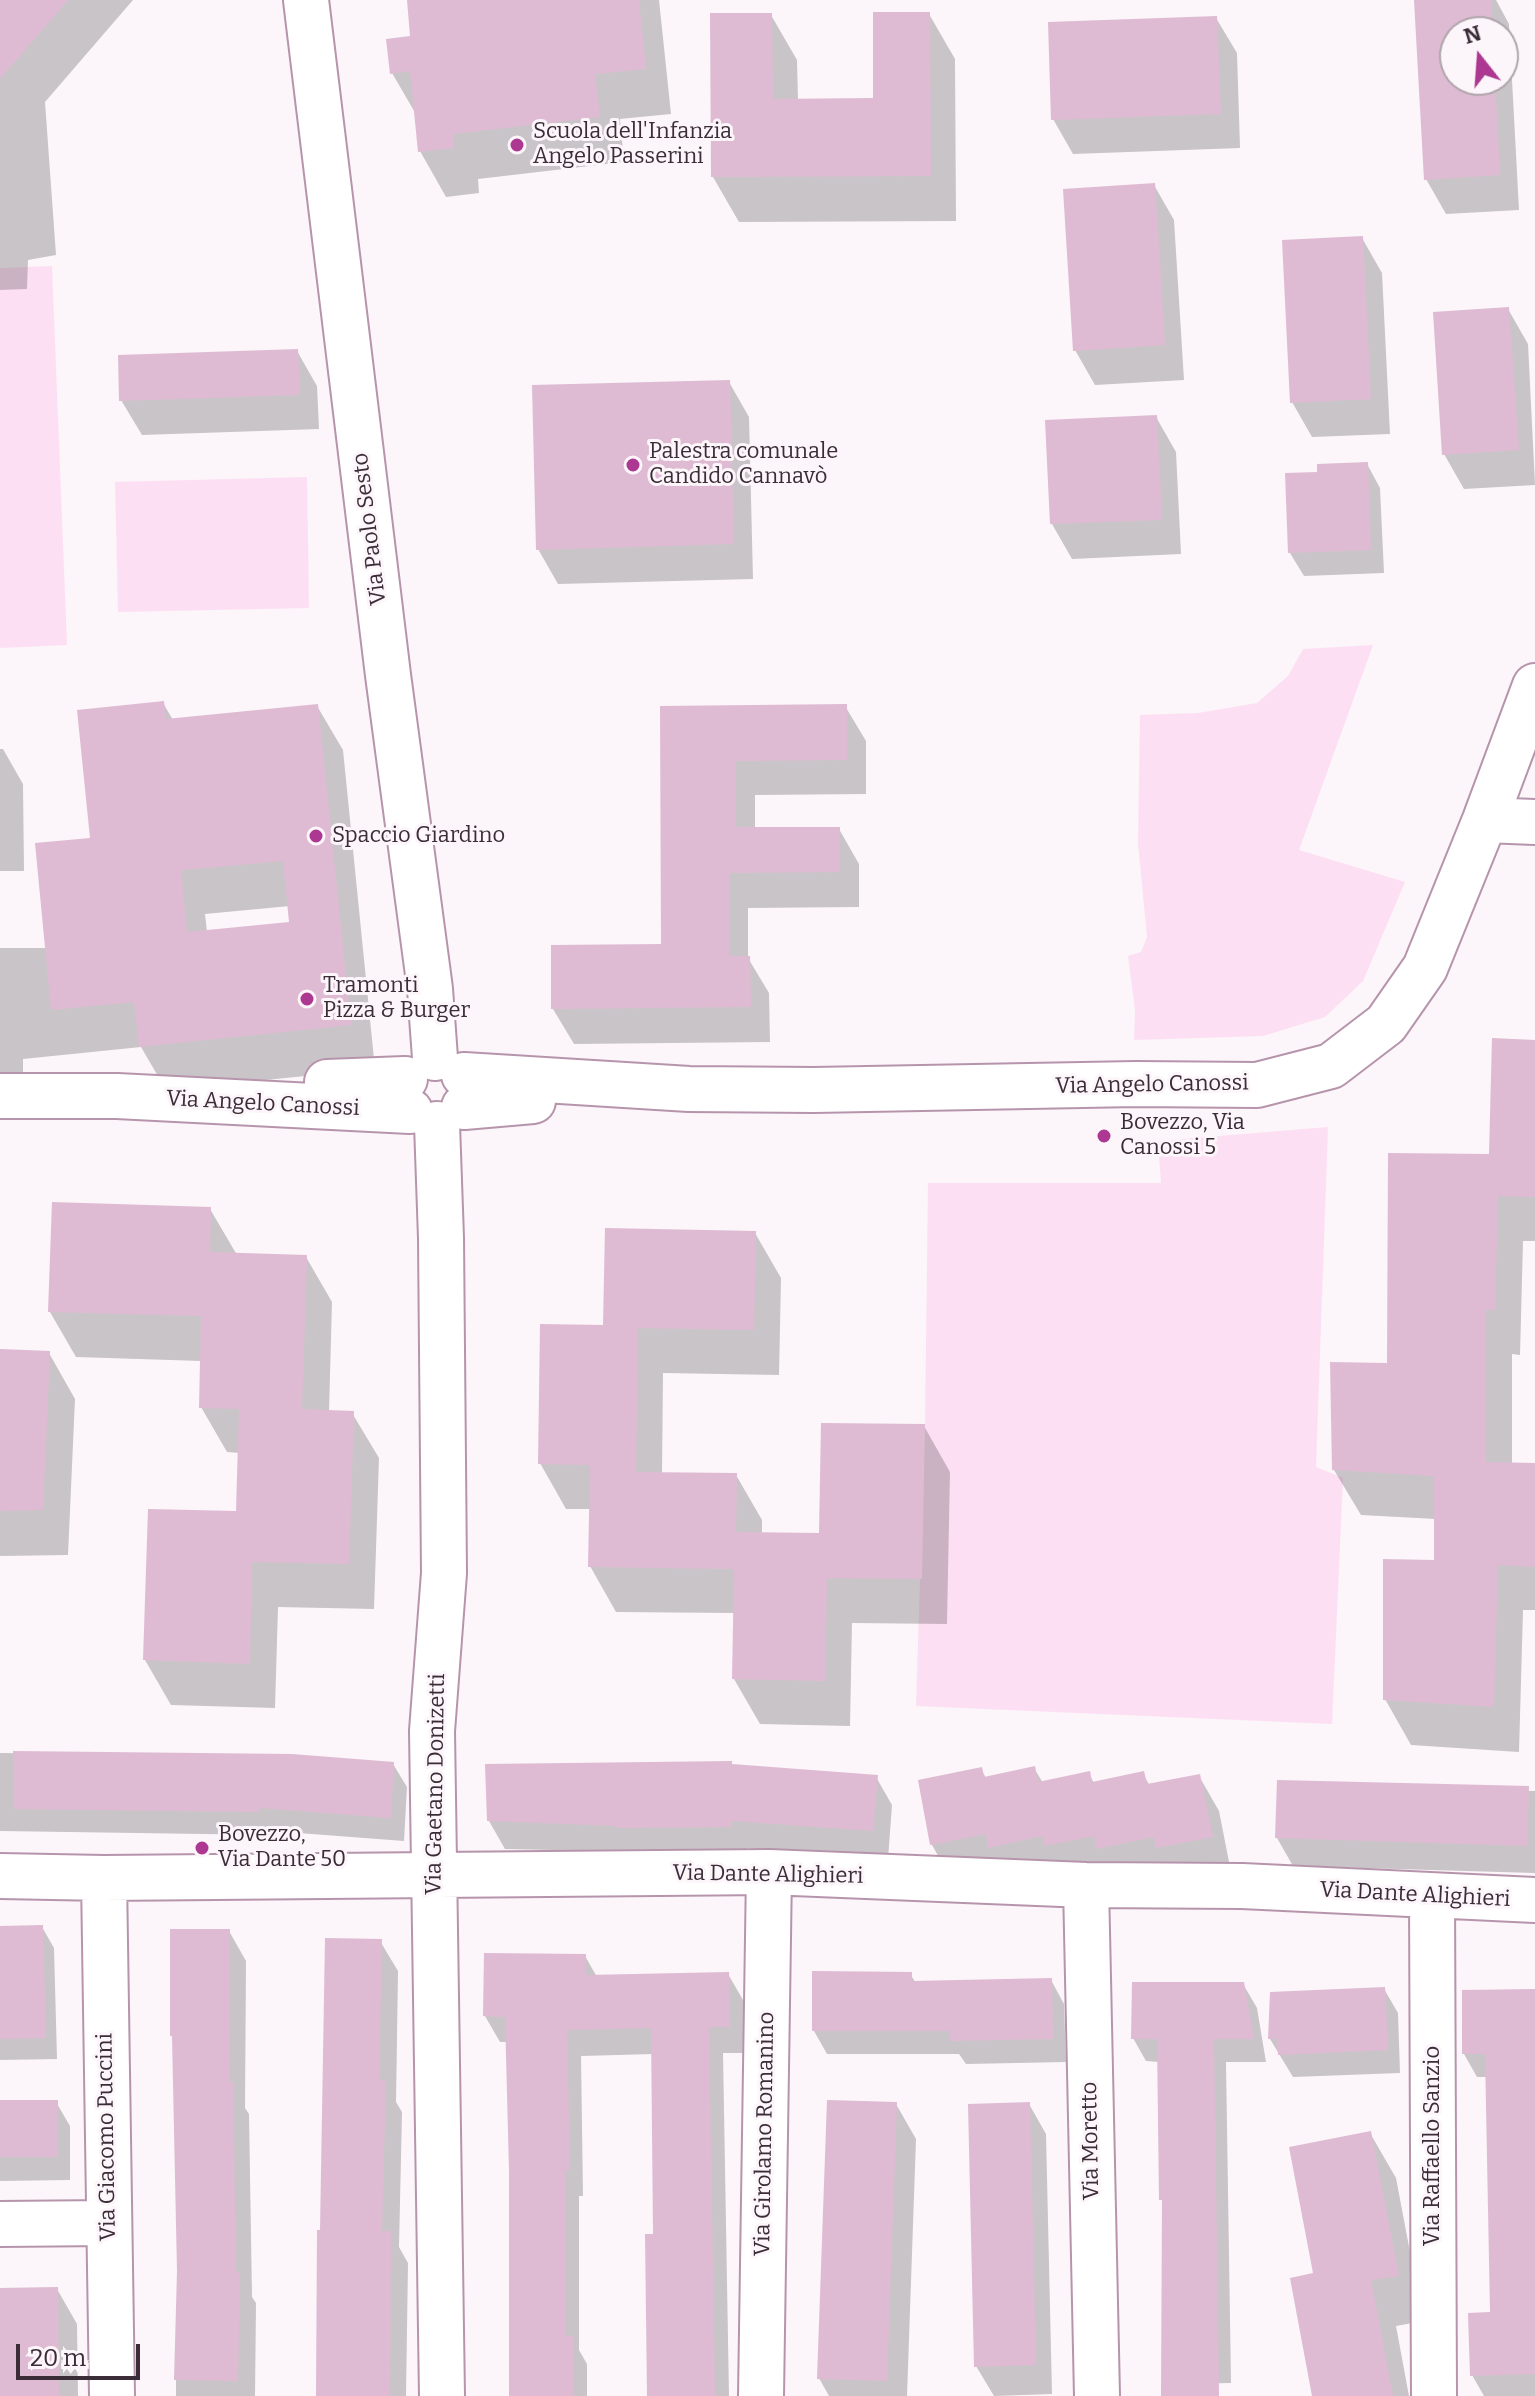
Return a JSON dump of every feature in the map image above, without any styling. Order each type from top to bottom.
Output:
[{"type":"street","name":"Via Paolo Sesto","points":[[306,0],[386,659],[430,989],[436,1092]]},
{"type":"street","name":"Via Angelo Canossi","points":[[0,1096],[1257,1085],[1331,1066],[1386,1024],[1425,968],[1535,686]]},
{"type":"street","points":[[1485,820],[1535,822]]},
{"type":"street","name":"Via Gaetano Donizetti","points":[[436,1092],[441,1238],[444,1573],[432,1731],[442,2396]]},
{"type":"street","name":"Via Dante Alighieri","points":[[0,1876],[104,1878],[769,1872],[1086,1885],[1242,1886],[1535,1900]]},
{"type":"street","name":"Via Girolamo Romanino","points":[[761,2396],[769,1872]]},
{"type":"street","name":"Via Giacomo Puccini","points":[[104,1878],[112,2396]]},
{"type":"street","name":"Via Moretto","points":[[1086,1885],[1097,2396]]},
{"type":"street","name":"Via Raffaello Sanzio","points":[[1432,1896],[1434,2396]]},
{"type":"street","points":[[0,2224],[108,2223]]},
{"type":"shaded area","points":[[52,266],[67,645],[0,648],[0,268]]},
{"type":"shaded area","points":[[307,477],[309,608],[118,612],[115,482]]},
{"type":"shaded area","points":[[1373,645],[1299,850],[1405,882],[1363,981],[1325,1017],[1263,1036],[1134,1040],[1135,1010],[1128,956],[1141,952],[1147,937],[1138,843],[1140,715],[1198,713],[1257,703],[1288,676],[1303,649]]},
{"type":"shaded area","points":[[1328,1127],[1316,1467],[1343,1478],[1332,1724],[916,1706],[925,1424],[928,1183],[1161,1183],[1158,1141]]},
{"type":"building","points":[[0,0],[68,0],[0,79]]},
{"type":"building","points":[[407,0],[639,0],[646,69],[595,74],[600,117],[453,134],[454,148],[418,152],[410,71],[390,74],[386,39],[410,36]]},
{"type":"building","points":[[1414,0],[1491,0],[1492,16],[1439,16],[1439,96],[1496,96],[1500,175],[1424,180]]},
{"type":"building","points":[[873,12],[930,12],[931,176],[711,177],[710,13],[772,13],[773,99],[873,98]]},
{"type":"building","points":[[1217,16],[1221,114],[1051,120],[1048,22]]},
{"type":"building","points":[[1155,183],[1165,345],[1073,351],[1063,189]]},
{"type":"building","points":[[1363,236],[1371,399],[1290,403],[1282,240]]},
{"type":"building","points":[[1509,307],[1519,450],[1442,455],[1433,312]]},
{"type":"building","points":[[298,349],[300,395],[119,401],[118,355]]},
{"type":"building","name":"Palestra comunale Candido Cannavò","points":[[730,380],[734,544],[536,550],[532,385]]},
{"type":"building","points":[[1157,415],[1162,520],[1050,524],[1045,420]]},
{"type":"building","points":[[1368,462],[1371,550],[1288,553],[1285,473],[1317,472],[1317,464]]},
{"type":"building","points":[[164,701],[166,719],[318,704],[351,1025],[139,1047],[134,1002],[51,1010],[35,843],[90,838],[77,710]],"holes":[[[283,861],[289,922],[187,932],[181,870]]]},
{"type":"building","points":[[847,704],[847,760],[736,761],[736,827],[840,827],[840,872],[729,873],[729,956],[750,956],[751,1007],[551,1009],[551,945],[661,944],[660,706]]},
{"type":"building","points":[[1492,1038],[1535,1040],[1535,1197],[1498,1196],[1495,1310],[1486,1310],[1486,1462],[1535,1463],[1535,1567],[1498,1565],[1494,1707],[1383,1700],[1383,1559],[1434,1560],[1434,1476],[1332,1470],[1330,1362],[1387,1363],[1388,1153],[1489,1154]]},
{"type":"building","points":[[52,1202],[211,1207],[210,1252],[307,1255],[302,1409],[354,1411],[349,1564],[252,1562],[250,1664],[143,1660],[148,1509],[236,1511],[239,1409],[199,1408],[201,1316],[48,1312]]},
{"type":"building","points":[[605,1228],[756,1231],[754,1330],[638,1328],[636,1472],[737,1473],[736,1532],[819,1533],[821,1423],[925,1424],[922,1579],[827,1578],[825,1681],[732,1679],[734,1569],[588,1567],[590,1465],[538,1464],[540,1324],[603,1325]]},
{"type":"building","points":[[0,1349],[50,1351],[43,1510],[0,1511]]},
{"type":"building","points":[[13,1751],[292,1754],[394,1762],[391,1818],[260,1808],[260,1812],[13,1809]]},
{"type":"building","points":[[732,1761],[732,1764],[878,1775],[873,1831],[732,1821],[732,1827],[617,1828],[487,1821],[485,1764]]},
{"type":"building","points":[[1035,1766],[1038,1782],[1090,1771],[1092,1782],[1144,1771],[1147,1784],[1200,1774],[1213,1837],[1156,1848],[1154,1837],[1096,1849],[1094,1836],[1044,1846],[1042,1836],[988,1848],[986,1834],[930,1845],[918,1780],[982,1767],[984,1777]]},
{"type":"building","points":[[1277,1780],[1529,1786],[1527,1846],[1275,1838]]},
{"type":"building","points":[[43,1925],[46,2038],[0,2039],[0,1926]]},
{"type":"building","points":[[170,1929],[230,1929],[229,2082],[233,2082],[236,2271],[240,2272],[238,2381],[174,2380],[177,2271]]},
{"type":"building","points":[[325,1938],[382,1939],[379,2080],[386,2080],[382,2231],[391,2231],[390,2396],[316,2396]]},
{"type":"building","points":[[484,1953],[586,1954],[586,1975],[729,1972],[730,2027],[709,2027],[715,2396],[647,2396],[645,2234],[653,2234],[651,2028],[567,2030],[570,2170],[565,2170],[565,2336],[573,2336],[573,2396],[509,2396],[505,2017],[483,2016]]},
{"type":"building","points":[[812,1971],[912,1972],[912,1981],[1052,1978],[1053,2039],[950,2041],[950,2031],[812,2031]]},
{"type":"building","points":[[1132,1982],[1244,1982],[1254,2039],[1214,2039],[1219,2396],[1161,2396],[1162,2200],[1159,2200],[1157,2039],[1131,2039]]},
{"type":"building","points":[[1385,1987],[1388,2050],[1278,2055],[1277,2039],[1268,2039],[1270,1992]]},
{"type":"building","points":[[1535,1989],[1535,2374],[1470,2376],[1468,2313],[1490,2312],[1485,2054],[1462,2054],[1462,1990]]},
{"type":"building","points":[[0,2100],[58,2100],[58,2157],[0,2157]]},
{"type":"building","points":[[827,2100],[897,2102],[887,2381],[817,2379]]},
{"type":"building","points":[[1030,2102],[1036,2365],[974,2367],[968,2104]]},
{"type":"building","points":[[1371,2131],[1399,2276],[1371,2280],[1393,2396],[1312,2396],[1290,2278],[1313,2273],[1289,2147]]},
{"type":"building","points":[[58,2287],[59,2396],[0,2396],[0,2288]]},
{"type":"place","name":"Scuola dell'Infanzia Angelo Passerini","points":[[517,145]]},
{"type":"place","name":"Palestra comunale Candido Cannavò","points":[[633,465]]},
{"type":"place","name":"Spaccio Giardino","points":[[316,836]]},
{"type":"place","name":"Tramonti Pizza & Burger","points":[[307,999]]},
{"type":"place","name":"Bovezzo, Via Canossi 5","points":[[1104,1136]]},
{"type":"place","name":"Bovezzo, Via Dante 50","points":[[202,1848]]}]
